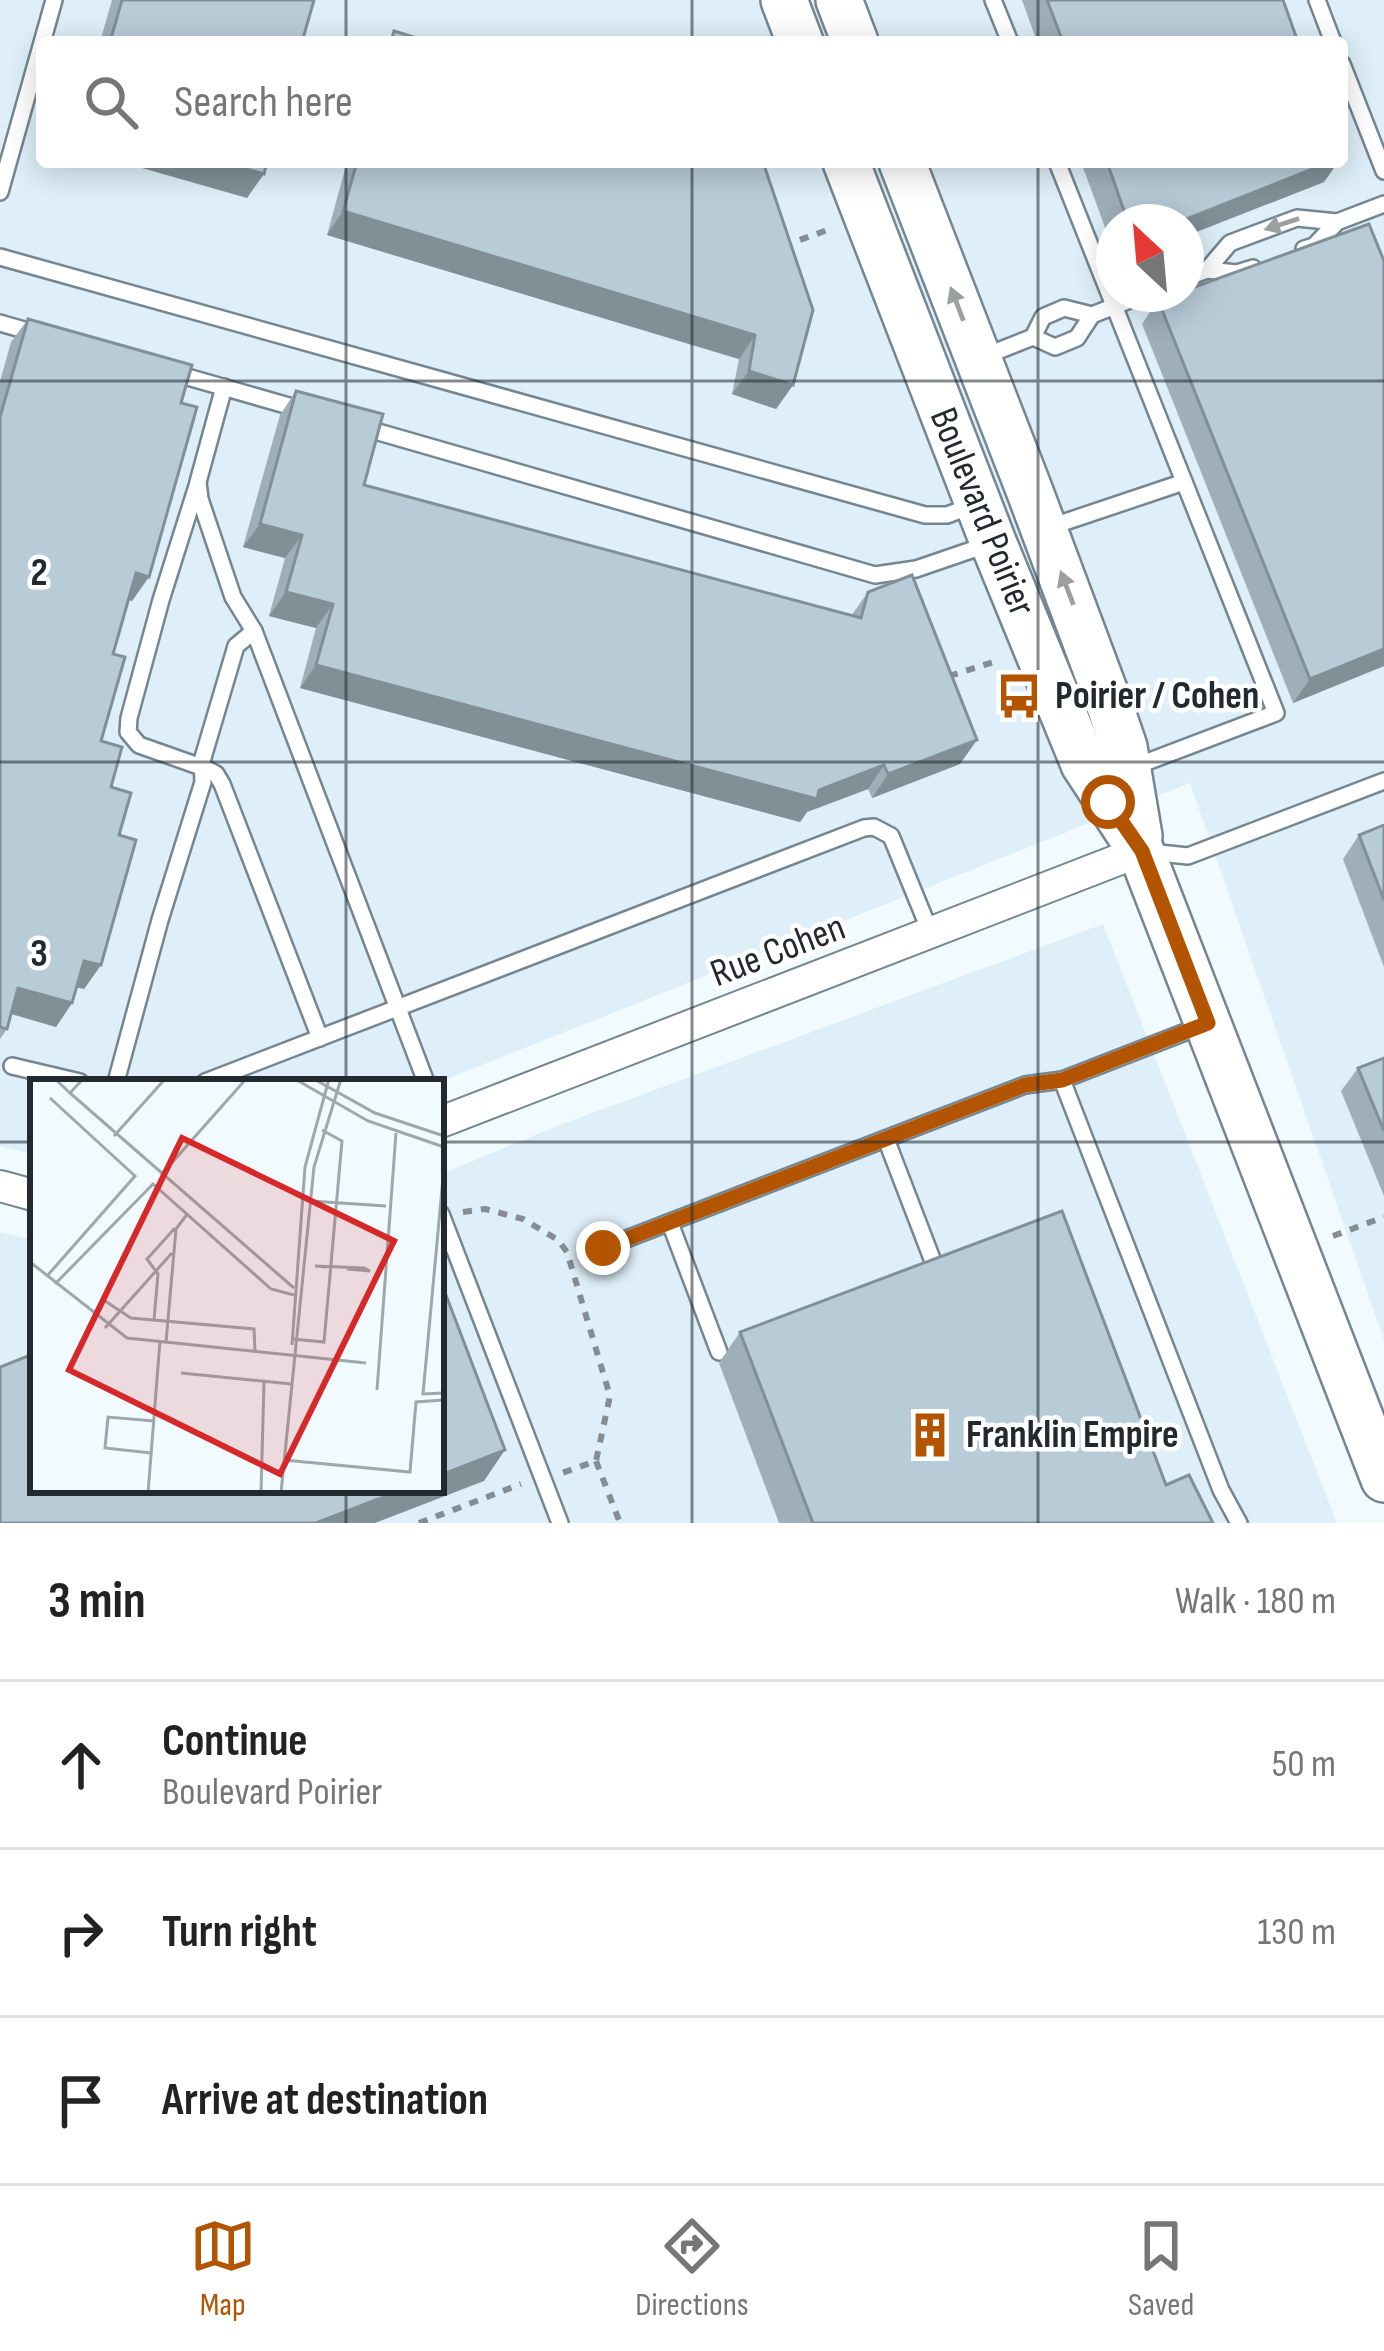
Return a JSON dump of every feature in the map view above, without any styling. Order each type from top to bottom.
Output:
[{"type":"street","points":[[784,0],[798,36]]},
{"type":"street","name":"Boulevard Poirier","points":[[848,168],[1084,764],[1111,775]]},
{"type":"street","name":"Boulevard Poirier","points":[[904,168],[1118,728],[1111,775],[1379,1453]]},
{"type":"street","name":"Rue Cohen","points":[[444,1120],[1142,851]]},
{"type":"street","points":[[0,1186],[30,1194]]},
{"type":"lane","points":[[44,36],[54,0]]},
{"type":"lane","points":[[993,0],[1008,36]]},
{"type":"lane","points":[[1317,0],[1332,36]]},
{"type":"lane","points":[[0,192],[36,64]]},
{"type":"lane","points":[[1348,79],[1384,171]]},
{"type":"lane","points":[[1060,168],[1096,260]]},
{"type":"lane","points":[[1295,253],[1314,245],[1337,222],[1384,205]]},
{"type":"lane","points":[[1204,270],[1229,243],[1297,218],[1337,222]]},
{"type":"lane","points":[[0,257],[925,515],[947,514],[985,523]]},
{"type":"lane","points":[[1207,269],[1237,273],[1276,260]]},
{"type":"lane","points":[[978,359],[1033,337],[1043,316],[1064,308],[1092,315]]},
{"type":"lane","points":[[1033,337],[1055,347],[1077,338],[1092,315],[1099,312]]},
{"type":"lane","points":[[1111,775],[1276,713],[1116,312]]},
{"type":"lane","points":[[0,323],[62,340]]},
{"type":"lane","points":[[163,369],[314,413]]},
{"type":"lane","points":[[224,387],[128,732],[139,746],[202,767],[222,784],[320,1038]]},
{"type":"lane","points":[[337,420],[875,575],[916,569],[985,523]]},
{"type":"lane","points":[[198,482],[233,596],[254,632],[425,1079]]},
{"type":"lane","points":[[1044,529],[1184,482]]},
{"type":"lane","points":[[117,1079],[203,782],[202,761],[236,646],[254,632]]},
{"type":"lane","points":[[1142,851],[1188,856],[1384,781]]},
{"type":"lane","points":[[213,1079],[874,827],[891,836],[896,845],[931,934]]},
{"type":"lane","points":[[603,1248],[1025,1085],[1062,1080],[1208,1023]]},
{"type":"lane","points":[[12,1066],[67,1079]]},
{"type":"lane","points":[[1062,1080],[1221,1490],[1239,1523]]},
{"type":"lane","points":[[886,1139],[940,1280]]},
{"type":"lane","points":[[444,1222],[560,1523]]},
{"type":"lane","points":[[670,1223],[719,1352]]},
{"type":"path","points":[[769,251],[833,228]]},
{"type":"path","points":[[947,677],[1001,659]]},
{"type":"path","points":[[466,1211],[485,1209],[523,1219],[558,1240],[567,1252],[610,1396],[596,1461],[620,1523]]},
{"type":"path","points":[[1333,1236],[1384,1216]]},
{"type":"path","points":[[566,1473],[596,1461]]},
{"type":"path","points":[[419,1523],[523,1483]]},
{"type":"shaded area","points":[[0,0],[1384,0],[1384,1340],[1190,783],[444,1080],[30,1079],[30,1154],[0,1146]]},
{"type":"shaded area","points":[[1103,924],[1337,1523],[0,1523],[0,1232],[30,1239],[30,1493],[444,1493],[444,1173],[557,1126]]},
{"type":"building","points":[[122,0],[314,0],[304,36],[112,36]]},
{"type":"building","points":[[1047,0],[1283,0],[1296,36],[1061,36]]},
{"type":"building","points":[[355,168],[765,168],[813,310],[793,385],[749,371],[755,335],[343,211]]},
{"type":"building","points":[[1109,168],[1315,168],[1204,212],[1204,204],[1122,204]]},
{"type":"building","points":[[1369,224],[1384,261],[1384,649],[1310,679],[1163,312],[1204,312],[1204,284]]},
{"type":"building","points":[[28,319],[192,365],[181,403],[197,407],[149,577],[136,573],[113,654],[125,657],[101,741],[122,747],[111,787],[131,793],[119,835],[136,840],[101,965],[84,961],[72,1003],[18,988],[7,1029],[0,1027],[0,417]]},
{"type":"building","points":[[296,391],[383,414],[364,485],[861,618],[868,592],[912,575],[977,740],[888,774],[884,765],[819,790],[817,799],[316,665],[333,604],[286,592],[302,535],[260,524]]},
{"type":"building","points":[[1384,825],[1384,900],[1359,835]]},
{"type":"building","points":[[1384,1058],[1384,1131],[1358,1068]]},
{"type":"building","name":"Franklin Empire","points":[[1062,1211],[1166,1485],[1189,1475],[1213,1523],[813,1523],[740,1332]]},
{"type":"building","points":[[444,1290],[505,1450],[444,1474]]},
{"type":"building","points":[[30,1355],[30,1493],[394,1493],[316,1523],[0,1523],[0,1367]]},
{"type":"place","name":"Poirier / Cohen","points":[[1019,696]]},
{"type":"place","name":"Franklin Empire","points":[[930,1435]]},
{"type":"route","points":[[603,1248],[1025,1085],[1062,1080],[1208,1023],[1142,851],[1108,802]]}]
